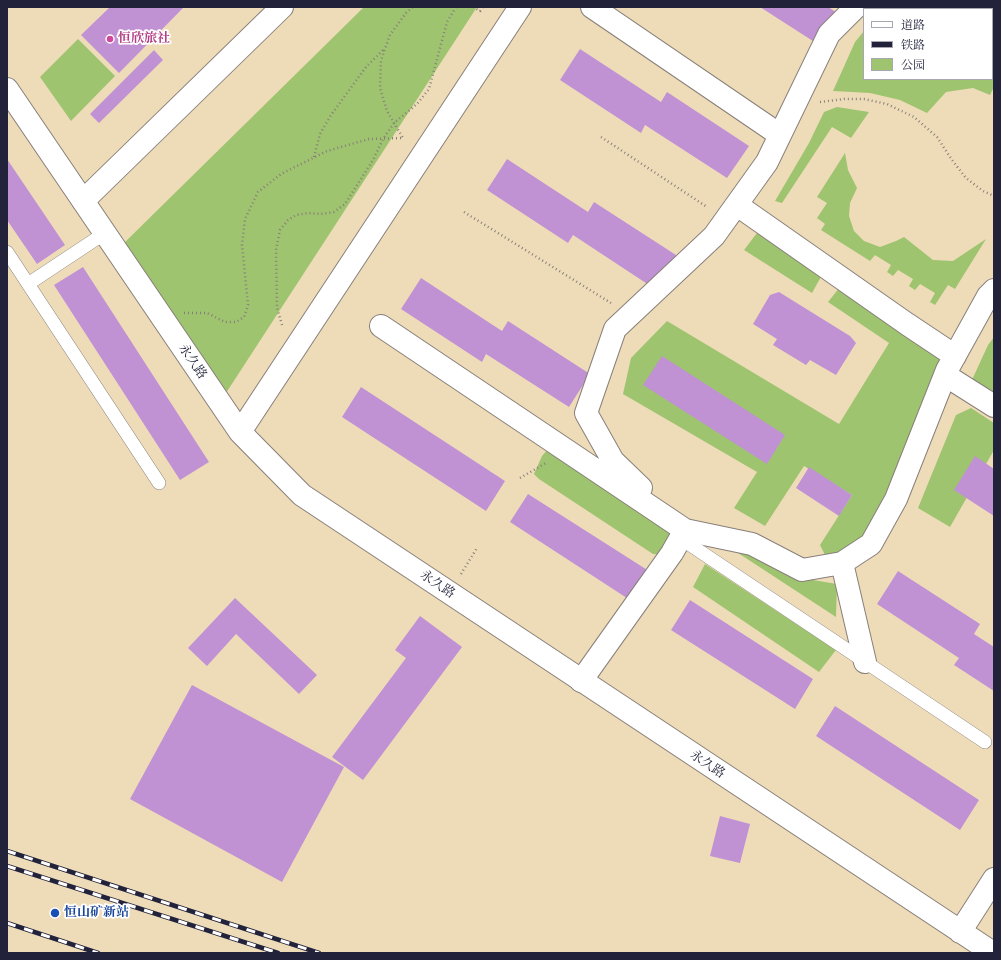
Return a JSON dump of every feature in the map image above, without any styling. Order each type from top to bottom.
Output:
[{"type":"street","points":[[83,201],[282,7]]},
{"type":"street","points":[[240,432],[520,7]]},
{"type":"street","points":[[592,7],[780,134]]},
{"type":"street","points":[[683,534],[613,461],[586,414],[615,329],[714,236],[767,162],[829,34],[856,7]]},
{"type":"street","name":"永久路","points":[[7,89],[240,432],[302,495],[993,953]]},
{"type":"street","points":[[731,212],[955,356]]},
{"type":"street","points":[[381,326],[567,451],[683,534],[752,544],[802,570],[842,563],[871,544],[896,499],[945,375],[988,296],[993,292]]},
{"type":"street","points":[[945,375],[994,406]]},
{"type":"street","points":[[581,681],[672,553],[683,534]]},
{"type":"street","points":[[842,563],[865,662]]},
{"type":"street","points":[[960,932],[994,879]]},
{"type":"lane","points":[[28,284],[105,233]]},
{"type":"lane","points":[[7,252],[11,268],[28,284],[160,483]]},
{"type":"lane","points":[[683,534],[865,662],[985,742]]},
{"type":"path","points":[[162,317],[188,312],[207,313],[225,322],[236,322],[244,317],[248,305],[242,245],[245,219],[258,192],[281,174],[327,151],[369,139],[403,138],[387,111],[380,88],[381,60],[390,35],[406,13],[413,7]]},
{"type":"path","points":[[282,325],[277,308],[276,250],[280,230],[288,220],[296,215],[334,212],[345,204],[394,123],[417,104],[429,89],[447,22],[456,7]]},
{"type":"path","points":[[473,7],[480,11],[483,7]]},
{"type":"path","points":[[314,158],[320,134],[332,115],[366,68],[386,47]]},
{"type":"path","points":[[796,104],[844,99],[864,99],[887,104],[914,117],[937,137],[966,178],[983,191],[994,196]]},
{"type":"path","points":[[601,137],[731,212]]},
{"type":"path","points":[[464,212],[630,315]]},
{"type":"path","points":[[520,478],[567,451]]},
{"type":"path","points":[[449,593],[477,548]]},
{"type":"green space","points":[[364,7],[477,7],[226,393],[122,245]]},
{"type":"green space","points":[[863,32],[863,80],[993,80],[993,77],[994,87],[990,95],[973,88],[946,92],[927,113],[900,100],[870,93],[833,91],[855,42]]},
{"type":"green space","points":[[78,39],[115,76],[71,121],[40,77]]},
{"type":"green space","points":[[837,107],[869,112],[851,138],[832,127],[782,203],[775,201],[809,143],[824,112]]},
{"type":"green space","points":[[845,153],[848,170],[857,188],[850,203],[849,216],[854,231],[864,241],[880,247],[904,237],[933,260],[953,261],[986,239],[955,289],[948,285],[935,305],[930,302],[935,293],[920,284],[915,290],[909,286],[913,279],[898,270],[893,276],[887,272],[891,265],[875,255],[870,261],[821,230],[825,224],[817,218],[827,203],[817,197]]},
{"type":"green space","points":[[757,233],[822,275],[812,293],[744,250]]},
{"type":"green space","points":[[840,287],[947,357],[890,496],[866,537],[847,551],[825,555],[820,545],[852,495],[804,466],[765,526],[734,508],[757,472],[623,394],[631,358],[667,321],[839,424],[889,343],[828,302]]},
{"type":"green space","points":[[994,337],[994,396],[971,382],[988,345]]},
{"type":"green space","points":[[971,408],[994,423],[994,450],[950,527],[918,508],[956,415]]},
{"type":"green space","points":[[548,449],[681,530],[664,555],[653,554],[539,479],[534,474],[542,456]]},
{"type":"green space","points":[[744,548],[807,579],[837,584],[836,617],[735,551]]},
{"type":"green space","points":[[705,564],[836,650],[819,672],[693,587]]},
{"type":"building","points":[[110,7],[184,7],[119,73],[81,35]]},
{"type":"building","points":[[760,7],[828,7],[836,12],[816,43]]},
{"type":"building","points":[[966,7],[968,8],[924,8]]},
{"type":"building","points":[[993,24],[994,25],[993,66]]},
{"type":"building","points":[[580,49],[661,102],[667,92],[749,146],[727,178],[645,125],[641,133],[560,80]]},
{"type":"building","points":[[154,50],[163,60],[99,123],[90,114]]},
{"type":"building","points":[[7,159],[65,245],[37,264],[7,220]]},
{"type":"building","points":[[507,159],[588,212],[594,202],[676,255],[655,289],[573,235],[568,243],[487,190]]},
{"type":"building","points":[[83,267],[209,462],[180,480],[54,285]]},
{"type":"building","points":[[421,278],[502,331],[508,321],[590,374],[569,407],[486,354],[482,362],[401,309]]},
{"type":"building","points":[[779,292],[850,336],[856,343],[836,375],[810,360],[806,365],[773,345],[777,339],[753,324],[770,295]]},
{"type":"building","points":[[662,356],[785,435],[767,464],[643,385]]},
{"type":"building","points":[[361,387],[505,481],[486,511],[342,417]]},
{"type":"building","points":[[975,456],[994,469],[994,516],[954,490]]},
{"type":"building","points":[[809,467],[852,495],[839,516],[796,488]]},
{"type":"building","points":[[528,494],[652,573],[633,602],[510,522]]},
{"type":"building","points":[[898,571],[980,624],[974,634],[994,647],[994,691],[954,665],[959,658],[877,604]]},
{"type":"building","points":[[235,598],[317,675],[299,694],[236,634],[207,666],[188,648]]},
{"type":"building","points":[[690,600],[813,679],[795,709],[671,630]]},
{"type":"building","points":[[420,616],[462,647],[363,780],[332,757],[406,658],[395,650]]},
{"type":"building","points":[[192,685],[344,767],[282,882],[130,799]]},
{"type":"building","points":[[835,706],[979,800],[960,830],[816,736]]},
{"type":"building","points":[[720,816],[750,824],[740,863],[710,856]]},
{"type":"railway","points":[[7,851],[319,953]]},
{"type":"railway","points":[[7,866],[278,953]]},
{"type":"railway","points":[[7,923],[98,953]]},
{"type":"place","name":"恒欣旅社","points":[[110,39]]},
{"type":"place","name":"恒山矿新站","points":[[55,913]]}]
